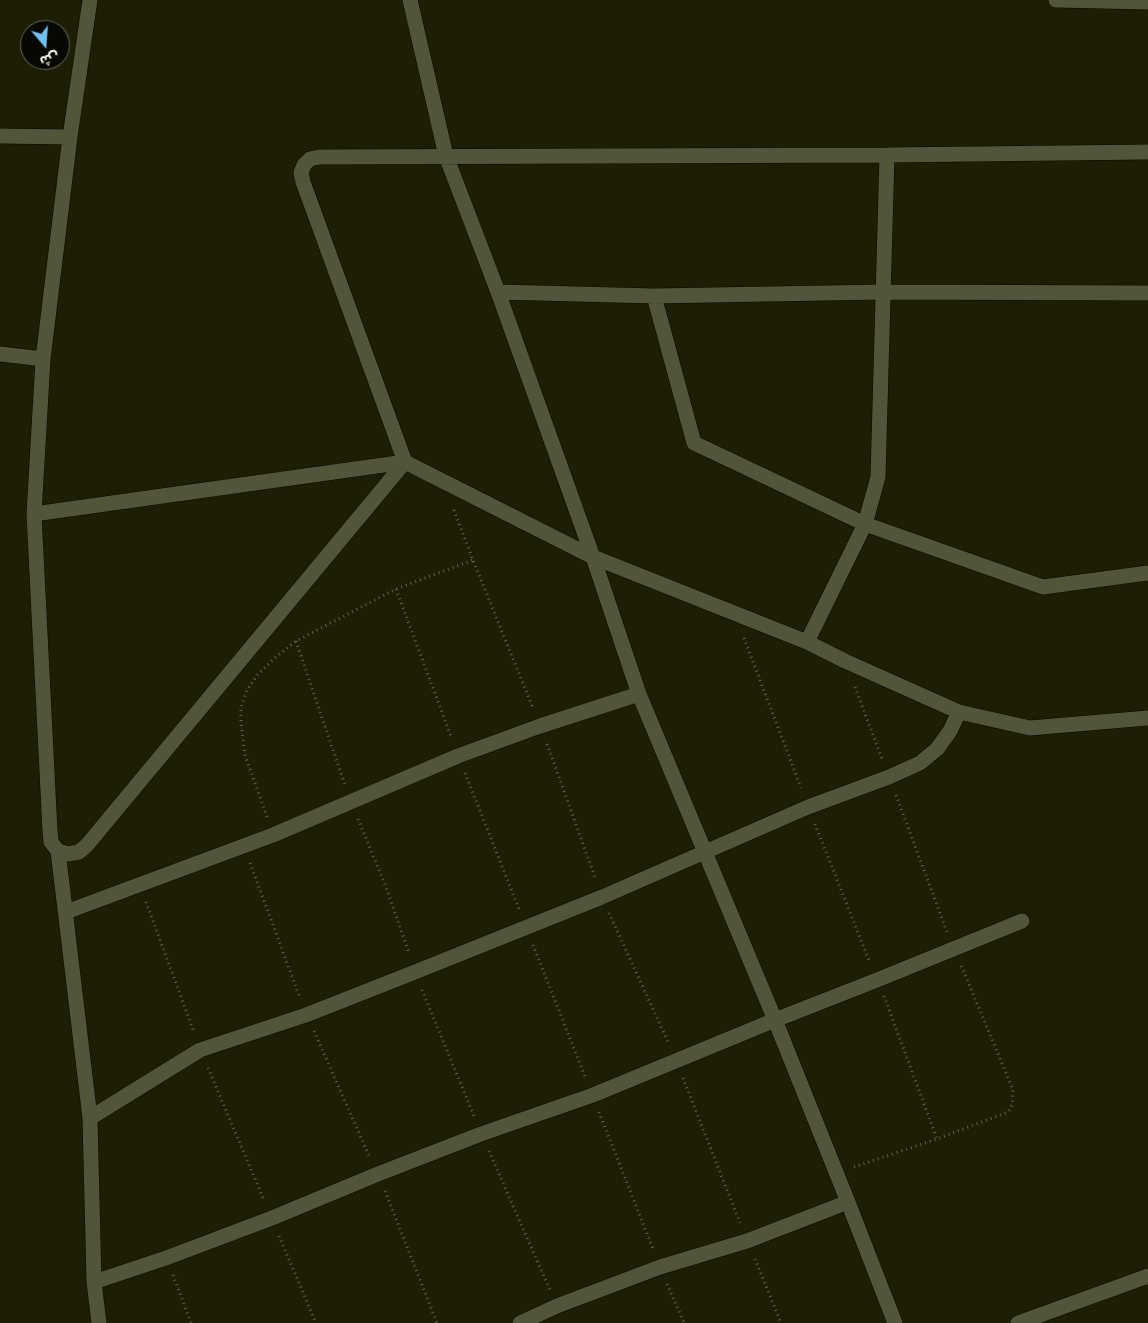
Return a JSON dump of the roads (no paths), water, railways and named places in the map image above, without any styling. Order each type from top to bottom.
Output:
[{"type":"street","points":[[90,0],[70,136],[43,359],[34,514],[50,831],[51,842],[58,851],[90,1118],[94,1282],[100,1323]]},
{"type":"street","points":[[410,0],[446,156],[498,292],[593,557],[639,694],[775,1020],[895,1323]]},
{"type":"street","points":[[1056,0],[1148,2]]},
{"type":"street","points":[[0,136],[70,136]]},
{"type":"street","points":[[406,462],[303,182],[301,173],[304,165],[310,159],[319,157],[1148,152]]},
{"type":"street","points":[[807,642],[864,524],[878,477],[887,155]]},
{"type":"street","points":[[498,292],[654,296],[884,292],[1148,293]]},
{"type":"street","points":[[654,296],[694,443],[864,524],[1043,587],[1148,573]]},
{"type":"street","points":[[0,354],[43,359]]},
{"type":"street","points":[[58,851],[68,854],[79,852],[87,845],[406,462]]},
{"type":"street","points":[[34,514],[406,462],[593,557],[807,642],[959,712],[1030,728],[1148,718]]},
{"type":"street","points":[[66,912],[273,835],[458,756],[540,726],[639,694]]},
{"type":"street","points":[[90,1118],[200,1050],[306,1014],[526,928],[808,807],[889,777],[920,763],[938,749],[950,731],[959,712]]},
{"type":"street","points":[[94,1282],[166,1258],[272,1218],[481,1134],[593,1095],[1022,921]]},
{"type":"street","points":[[520,1323],[556,1306],[660,1267],[747,1241],[848,1202]]},
{"type":"street","points":[[1018,1323],[1147,1279]]}]
